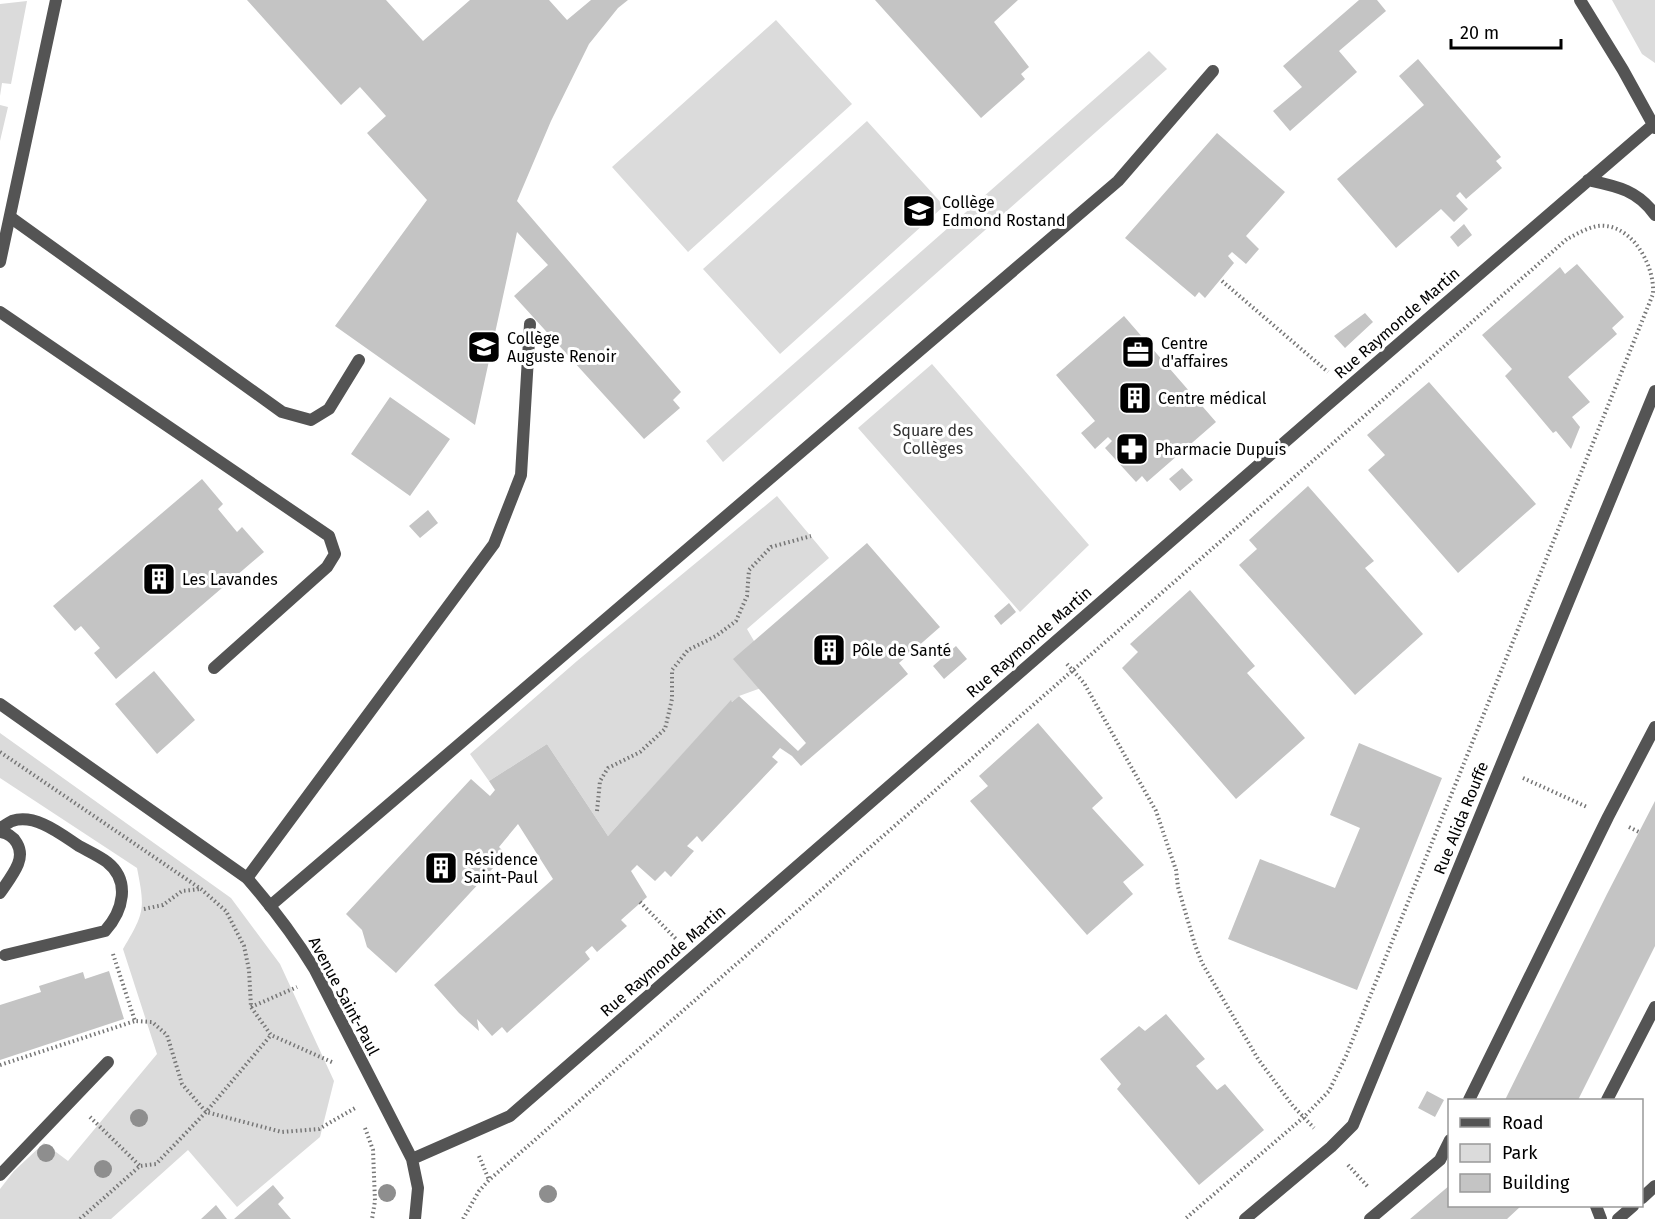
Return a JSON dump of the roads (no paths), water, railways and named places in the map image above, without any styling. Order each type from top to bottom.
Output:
[{"type":"street","points":[[0,262],[57,0]]},
{"type":"street","name":"Rue Raymonde Martin","points":[[412,1159],[510,1116],[1346,389],[1654,125],[1580,0]]},
{"type":"street","points":[[270,906],[1118,181],[1213,71]]},
{"type":"street","points":[[1588,180],[1622,187],[1646,201],[1655,215]]},
{"type":"street","points":[[10,217],[282,412],[310,420],[329,409],[358,360]]},
{"type":"street","points":[[0,312],[329,536],[335,554],[327,567],[214,668]]},
{"type":"street","points":[[246,878],[494,544],[521,475],[530,324]]},
{"type":"street","name":"Rue Alida Rouffe","points":[[1245,1219],[1331,1147],[1353,1125],[1655,392]]},
{"type":"street","name":"Avenue Saint-Paul","points":[[0,704],[246,878],[270,906],[315,970],[412,1159],[418,1188],[415,1219]]},
{"type":"street","points":[[1470,1099],[1608,817],[1655,727]]},
{"type":"street","points":[[0,830],[13,821],[32,821],[45,825],[109,863],[121,880],[123,901],[116,919],[105,931],[5,955]]},
{"type":"street","points":[[0,830],[9,834],[17,842],[20,851],[19,864],[0,893]]},
{"type":"street","points":[[1608,1099],[1655,1006]]},
{"type":"street","points":[[0,1175],[108,1062]]},
{"type":"street","points":[[1370,1219],[1440,1160],[1448,1142]]},
{"type":"street","points":[[1643,1196],[1655,1186]]},
{"type":"street","points":[[1618,1219],[1632,1207]]},
{"type":"place","name":"Collège Edmond Rostand","points":[[919,211]]},
{"type":"place","name":"Collège Auguste Renoir","points":[[484,347]]},
{"type":"place","name":"Centre d'affaires","points":[[1138,352]]},
{"type":"place","name":"Centre médical","points":[[1135,398]]},
{"type":"place","name":"Pharmacie Dupuis","points":[[1132,449]]},
{"type":"place","name":"Les Lavandes","points":[[159,579]]},
{"type":"place","name":"Pôle de Santé","points":[[829,650]]},
{"type":"place","name":"Résidence Saint-Paul","points":[[441,868]]},
{"type":"park label","name":"Square des Collèges","points":[[933,439]]}]
